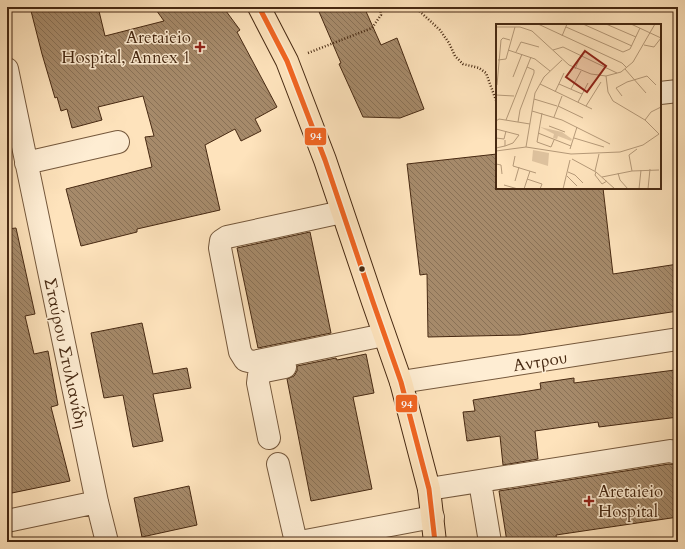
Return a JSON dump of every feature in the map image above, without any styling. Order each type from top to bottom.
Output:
[{"type":"main road","points":[[259,7],[286,61],[325,160],[401,382],[429,489],[435,542]]},
{"type":"street","name":"Σταύρου Στυλιανίδη","points":[[7,69],[97,502],[107,542]]},
{"type":"street","points":[[661,93],[678,90]]},
{"type":"street","points":[[26,163],[118,142]]},
{"type":"street","points":[[342,212],[227,237],[222,241],[220,248],[240,352],[245,360],[253,362],[386,340]]},
{"type":"street","name":"Αντρου","points":[[401,382],[678,339]]},
{"type":"street","points":[[269,438],[258,383],[259,375],[265,371],[386,340]]},
{"type":"street","points":[[429,489],[670,451],[678,453]]},
{"type":"street","points":[[278,464],[296,542]]},
{"type":"street","points":[[480,482],[490,542]]},
{"type":"street","points":[[7,521],[97,502]]},
{"type":"street","points":[[300,542],[433,517]]},
{"type":"path","points":[[286,61],[372,28],[381,15],[380,7]]},
{"type":"path","points":[[415,7],[440,30],[449,43],[455,56],[463,64],[479,68],[486,73],[496,100]]},
{"type":"building","points":[[30,7],[98,7],[105,36],[164,21],[154,7],[223,7],[240,30],[237,32],[277,107],[255,119],[261,131],[241,141],[235,129],[205,145],[220,210],[137,229],[137,232],[81,246],[66,189],[152,167],[145,137],[154,136],[143,96],[98,107],[102,120],[72,128],[67,109],[61,111],[57,97],[55,98]]},
{"type":"building","points":[[317,7],[364,7],[381,45],[397,38],[424,109],[400,118],[363,117],[339,64],[341,63]]},
{"type":"building","points":[[496,154],[496,189],[603,189],[613,274],[678,264],[678,311],[520,335],[428,337],[427,274],[420,275],[407,164]]},
{"type":"building","points":[[16,228],[35,314],[25,316],[34,354],[48,351],[58,405],[51,407],[70,481],[7,494],[7,229]]},
{"type":"building","points":[[310,232],[331,333],[258,348],[237,248]]},
{"type":"building","points":[[142,323],[153,374],[187,368],[191,388],[153,394],[163,441],[133,447],[123,395],[104,398],[91,333]]},
{"type":"building","points":[[366,354],[374,393],[353,397],[372,489],[311,501],[287,379],[294,376],[297,371],[297,366]]},
{"type":"building","points":[[675,370],[678,397],[678,417],[599,427],[598,422],[535,431],[538,459],[503,465],[500,436],[467,441],[463,412],[475,411],[473,400],[541,389],[540,383],[574,378],[574,383]]},
{"type":"building","name":"Aretaieio Hospital","points":[[669,464],[678,465],[678,517],[556,535],[557,542],[507,542],[499,491]]},
{"type":"building","points":[[189,486],[197,525],[142,537],[134,498]]},
{"type":"transit line","name":"94","points":[[259,7],[287,61],[325,160],[401,382],[429,489],[435,542]]},
{"type":"place","name":"Aretaieio Hospital, Annex 1","points":[[200,47]]},
{"type":"place","name":"Aretaieio Hospital","points":[[589,501]]}]
